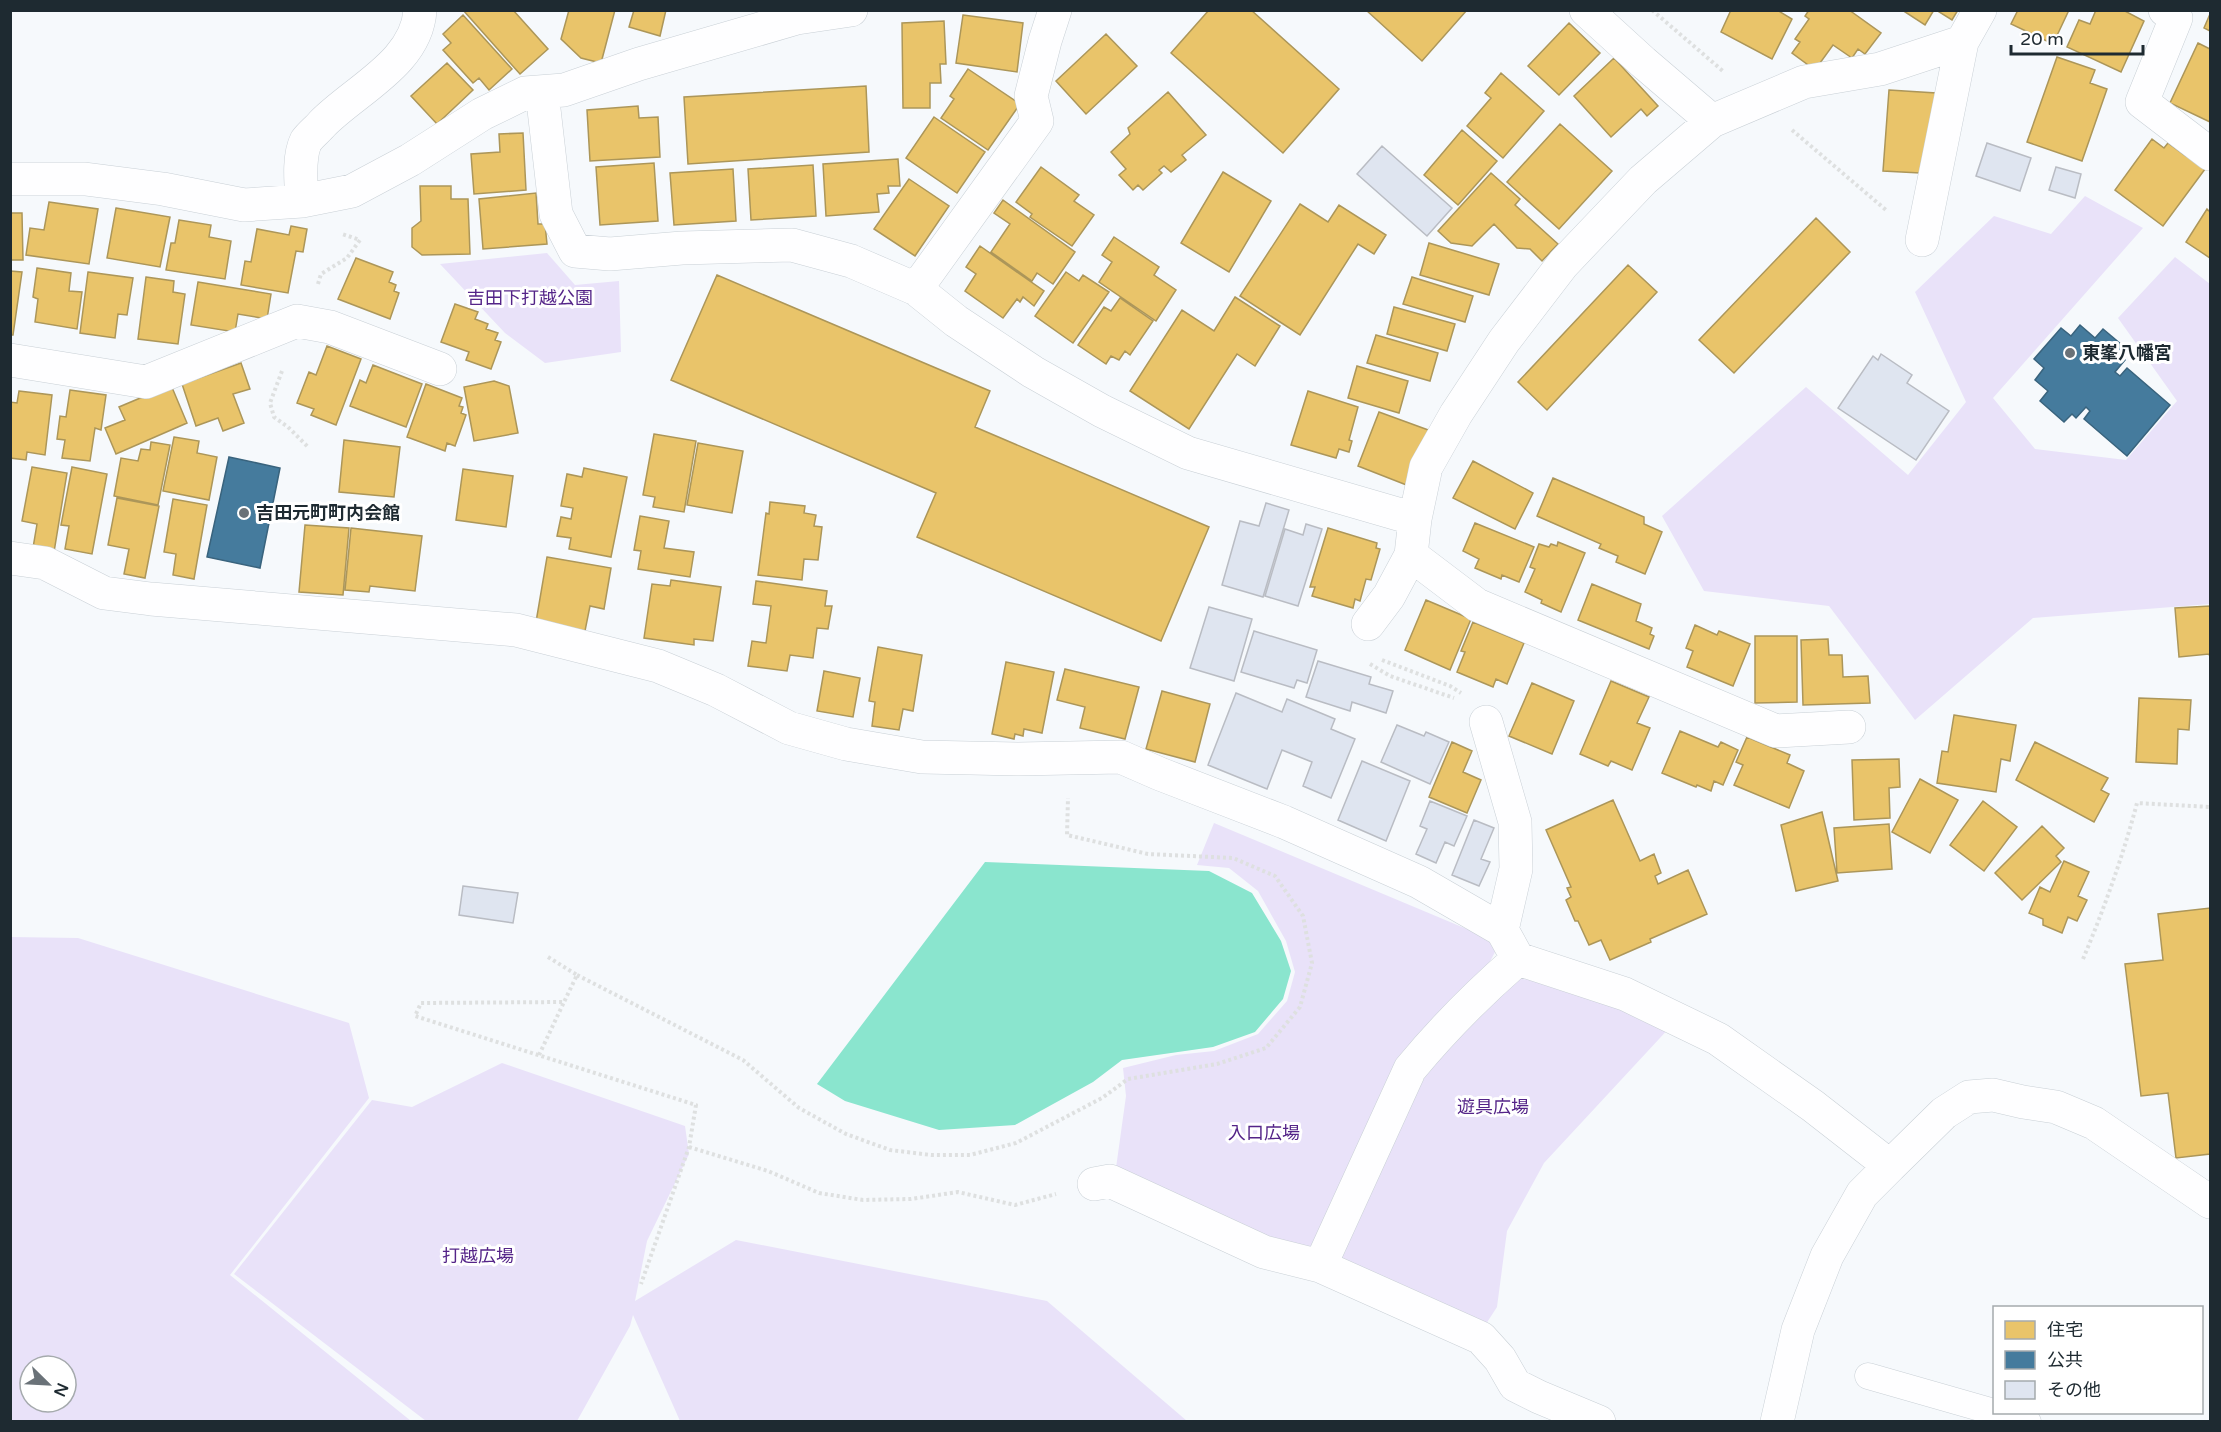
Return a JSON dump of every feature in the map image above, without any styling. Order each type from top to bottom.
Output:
[{"type":"street","points":[[302,201],[300,170],[306,141],[329,117],[399,58],[419,24],[420,10]]},
{"type":"street","points":[[10,179],[85,180],[163,189],[244,205],[302,201],[352,191],[410,159],[482,114],[525,93],[564,90],[639,64],[797,18],[851,10]]},
{"type":"street","points":[[916,289],[1037,121],[1031,96],[1055,10]]},
{"type":"street","points":[[1586,10],[1712,121]]},
{"type":"street","points":[[1922,240],[1962,42],[1980,10]]},
{"type":"street","points":[[2165,10],[2176,18],[2142,102],[2211,154]]},
{"type":"street","points":[[1368,624],[1389,596],[1411,555],[1415,519],[1426,467],[1456,414],[1504,340],[1563,264],[1643,180],[1712,121],[1804,82],[1880,69],[1962,42]]},
{"type":"street","points":[[542,92],[556,214],[575,251],[610,254],[682,248],[792,245],[851,261],[916,289],[956,321],[1033,372],[1102,411],[1188,453],[1415,519]]},
{"type":"street","points":[[10,360],[146,382],[297,321],[330,327],[440,369]]},
{"type":"street","points":[[1411,555],[1477,605],[1776,730],[1850,727]]},
{"type":"street","points":[[10,558],[45,563],[104,593],[516,630],[658,666],[716,690],[789,728],[846,744],[922,757],[1018,759],[1121,757],[1284,822],[1419,882],[1502,930],[1518,959],[1625,994],[1718,1039],[1813,1106],[1890,1166]]},
{"type":"street","points":[[1486,722],[1515,822],[1516,869],[1502,930]]},
{"type":"street","points":[[1320,1266],[1410,1069],[1429,1045],[1478,994],[1518,959]]},
{"type":"street","points":[[1777,1422],[1798,1330],[1827,1256],[1862,1194],[1944,1113],[1970,1097],[1993,1095],[2056,1107],[2094,1123],[2211,1202]]},
{"type":"street","points":[[1094,1184],[1110,1181],[1264,1252],[1320,1266],[1481,1338],[1500,1359],[1515,1384],[1539,1397],[1599,1422]]},
{"type":"lane","points":[[1868,1376],[1993,1411]]},
{"type":"lane","points":[[2002,1414],[2028,1422]]},
{"type":"path","points":[[302,201],[310,223],[360,240],[347,258],[321,274]]},
{"type":"path","points":[[282,370],[270,403],[274,417],[309,448]]},
{"type":"path","points":[[1368,624],[1365,643],[1381,660],[1450,686],[1474,701],[1482,710],[1486,722]]},
{"type":"path","points":[[1368,624],[1355,647],[1363,659],[1390,676],[1451,696],[1486,722]]},
{"type":"path","points":[[548,957],[577,975],[743,1060],[799,1107],[846,1134],[890,1150],[931,1155],[970,1155],[1016,1143],[1101,1098],[1128,1079],[1217,1064],[1266,1048],[1300,1007],[1312,963],[1303,916],[1275,876],[1233,858],[1148,854],[1067,835],[1068,758]]},
{"type":"path","points":[[2083,959],[2102,914],[2137,803],[2211,807]]},
{"type":"path","points":[[539,1055],[577,975]]},
{"type":"path","points":[[564,1002],[421,1003],[415,1016],[696,1105],[689,1147],[641,1284]]},
{"type":"path","points":[[689,1147],[768,1171],[819,1193],[863,1200],[911,1199],[958,1192],[1015,1205],[1094,1184]]},
{"type":"green space","points":[[2085,196],[2143,228],[1993,398],[2035,449],[2126,460],[2177,401],[2118,318],[2175,257],[2210,284],[2210,604],[2033,618],[1915,720],[1829,606],[1704,591],[1662,516],[1806,387],[1908,475],[1966,402],[1915,292],[1994,216],[2051,234]]},
{"type":"green space","name":"吉田下打越公園","points":[[547,253],[575,285],[619,281],[621,352],[545,363],[505,333],[440,264]]},
{"type":"green space","name":"入口広場","points":[[1214,823],[1493,940],[1495,952],[1484,973],[1316,1251],[1265,1240],[1116,1168],[1126,1096],[1123,1068],[1176,1055],[1214,1051],[1258,1034],[1287,1001],[1295,972],[1286,941],[1258,891],[1229,868],[1197,865]]},
{"type":"green space","points":[[11,937],[78,938],[349,1023],[369,1098],[230,1275],[411,1421],[11,1421]]},
{"type":"green space","name":"遊具広場","points":[[1516,978],[1574,986],[1672,1025],[1544,1163],[1507,1231],[1497,1307],[1484,1327],[1337,1256],[1431,1061]]},
{"type":"green space","name":"打越広場","points":[[502,1063],[685,1126],[689,1154],[647,1241],[635,1301],[736,1240],[1047,1301],[1187,1421],[680,1421],[633,1315],[630,1326],[577,1421],[426,1421],[234,1274],[372,1100],[412,1107]]},
{"type":"shaded area","points":[[985,862],[1209,871],[1252,893],[1281,941],[1291,971],[1283,999],[1255,1032],[1213,1047],[1122,1060],[1093,1082],[1015,1125],[939,1130],[845,1101],[817,1084]]},
{"type":"building: 住宅","points":[[463,10],[513,10],[548,49],[520,74]]},
{"type":"building: 住宅","points":[[569,10],[615,10],[601,63],[581,58],[561,39]]},
{"type":"building: 住宅","points":[[634,10],[666,10],[660,36],[629,27]]},
{"type":"building: 住宅","points":[[1209,10],[1251,10],[1339,89],[1283,153],[1171,53]]},
{"type":"building: 住宅","points":[[1366,10],[1467,10],[1422,61]]},
{"type":"building: 住宅","points":[[1731,10],[1777,10],[1792,19],[1772,59],[1721,32]]},
{"type":"building: 住宅","points":[[1809,10],[1849,10],[1881,33],[1865,54],[1858,49],[1852,58],[1833,45],[1815,70],[1792,53],[1800,42],[1795,39],[1809,19],[1805,16]]},
{"type":"building: 住宅","points":[[1902,10],[1934,10],[1925,25]]},
{"type":"building: 住宅","points":[[1936,10],[1958,10],[1952,20]]},
{"type":"building: 住宅","points":[[2018,10],[2069,10],[2053,44],[2011,24]]},
{"type":"building: 住宅","points":[[2096,10],[2123,10],[2144,21],[2121,72],[2067,47],[2079,20],[2090,24]]},
{"type":"building: 住宅","points":[[2210,14],[2210,31],[2204,28]]},
{"type":"building: 住宅","points":[[463,15],[512,69],[489,90],[479,78],[473,83],[443,50],[451,43],[443,34]]},
{"type":"building: 住宅","points":[[963,15],[1023,23],[1017,72],[956,63]]},
{"type":"building: 住宅","points":[[944,21],[946,64],[940,64],[941,83],[930,83],[930,108],[903,108],[902,23]]},
{"type":"building: 住宅","points":[[1569,23],[1600,53],[1559,95],[1528,66]]},
{"type":"building: 住宅","points":[[1106,34],[1137,66],[1086,114],[1056,81]]},
{"type":"building: 住宅","points":[[2198,43],[2210,49],[2210,122],[2170,103]]},
{"type":"building: 住宅","points":[[2057,57],[2095,70],[2090,83],[2107,89],[2082,161],[2027,142]]},
{"type":"building: 住宅","points":[[1614,58],[1658,106],[1647,116],[1641,109],[1611,137],[1574,96]]},
{"type":"building: 住宅","points":[[447,63],[473,90],[437,124],[411,96]]},
{"type":"building: 住宅","points":[[968,69],[1020,104],[988,150],[941,118],[954,99],[950,96]]},
{"type":"building: 住宅","points":[[1501,73],[1544,111],[1503,158],[1467,126],[1491,98],[1485,93]]},
{"type":"building: 住宅","points":[[866,86],[869,152],[688,164],[684,97]]},
{"type":"building: 住宅","points":[[1889,90],[1936,93],[1920,173],[1883,171]]},
{"type":"building: 住宅","points":[[1168,92],[1206,135],[1182,155],[1186,160],[1171,172],[1164,166],[1159,170],[1162,173],[1143,190],[1138,185],[1133,190],[1119,175],[1126,169],[1111,152],[1130,134],[1128,128]]},
{"type":"building: 住宅","points":[[638,106],[639,118],[658,117],[660,157],[590,161],[587,110]]},
{"type":"building: 住宅","points":[[934,117],[985,152],[957,193],[906,158]]},
{"type":"building: 住宅","points":[[1560,124],[1612,171],[1559,229],[1507,182]]},
{"type":"building: 住宅","points":[[1462,130],[1497,161],[1458,205],[1424,175]]},
{"type":"building: 住宅","points":[[523,133],[526,190],[474,194],[471,154],[500,152],[499,134]]},
{"type":"building: 住宅","points":[[2152,139],[2164,148],[2168,143],[2186,156],[2208,165],[2163,226],[2115,190]]},
{"type":"building: 住宅","points":[[898,159],[900,186],[888,186],[889,193],[877,194],[879,212],[826,216],[823,164]]},
{"type":"building: 住宅","points":[[654,163],[658,221],[600,225],[596,167]]},
{"type":"building: 住宅","points":[[813,165],[816,216],[751,220],[748,169]]},
{"type":"building: 住宅","points":[[1041,167],[1079,195],[1074,201],[1094,215],[1072,246],[1030,217],[1032,214],[1016,202]]},
{"type":"building: 住宅","points":[[733,169],[736,221],[674,225],[670,173]]},
{"type":"building: 住宅","points":[[1223,172],[1271,201],[1229,272],[1181,243]]},
{"type":"building: 住宅","points":[[1491,173],[1520,199],[1515,205],[1558,244],[1542,261],[1530,249],[1517,248],[1494,224],[1472,246],[1451,243],[1438,231]]},
{"type":"building: 住宅","points":[[909,179],[949,206],[915,256],[874,229]]},
{"type":"building: 住宅","points":[[420,186],[451,186],[451,199],[468,199],[470,254],[422,255],[412,247],[412,228],[421,221]]},
{"type":"building: 住宅","points":[[536,193],[538,224],[545,224],[547,244],[483,249],[479,199]]},
{"type":"building: 住宅","points":[[1003,200],[1075,252],[1053,284],[1037,273],[1032,281],[991,252],[1010,224],[994,213]]},
{"type":"building: 住宅","points":[[49,202],[98,209],[89,264],[26,255],[30,228],[44,230]]},
{"type":"building: 住宅","points":[[1300,204],[1328,222],[1339,205],[1386,235],[1374,254],[1358,244],[1300,335],[1240,296]]},
{"type":"building: 住宅","points":[[116,208],[170,217],[160,267],[107,258]]},
{"type":"building: 住宅","points":[[2207,209],[2210,212],[2210,258],[2186,242]]},
{"type":"building: 住宅","points":[[10,213],[22,213],[23,260],[10,260]]},
{"type":"building: 住宅","points":[[1816,218],[1850,252],[1734,373],[1699,340]]},
{"type":"building: 住宅","points":[[179,220],[211,225],[209,237],[231,241],[225,279],[166,270],[171,243],[175,243]]},
{"type":"building: 住宅","points":[[291,226],[307,229],[303,252],[296,251],[288,293],[241,285],[245,261],[251,262],[257,229],[289,235]]},
{"type":"building: 住宅","points":[[1114,237],[1159,267],[1154,275],[1176,290],[1156,321],[1099,282],[1112,262],[1102,255]]},
{"type":"building: 住宅","points":[[1429,243],[1499,264],[1489,295],[1420,275]]},
{"type":"building: 住宅","points":[[980,246],[1044,291],[1034,306],[1023,297],[1020,302],[1017,299],[1003,318],[965,291],[976,274],[966,267]]},
{"type":"building: 住宅","points":[[356,258],[393,272],[389,282],[396,285],[394,291],[399,293],[390,319],[338,299]]},
{"type":"building: 住宅","points":[[1628,265],[1657,292],[1547,410],[1518,382]]},
{"type":"building: 住宅","points":[[37,268],[71,273],[69,291],[82,292],[77,329],[35,322],[38,299],[33,297]]},
{"type":"building: 住宅","points":[[10,271],[22,272],[13,335],[10,335]]},
{"type":"building: 住宅","points":[[88,272],[133,278],[127,315],[118,314],[115,338],[80,333]]},
{"type":"building: 住宅","points":[[1066,272],[1079,281],[1083,275],[1109,292],[1073,343],[1035,316]]},
{"type":"building: 住宅","points":[[717,275],[990,391],[975,427],[1209,527],[1161,641],[917,537],[936,493],[671,380]]},
{"type":"building: 住宅","points":[[146,277],[174,281],[173,292],[185,294],[178,344],[138,339]]},
{"type":"building: 住宅","points":[[1412,277],[1473,296],[1465,322],[1403,304]]},
{"type":"building: 住宅","points":[[198,282],[271,294],[267,319],[238,314],[235,332],[191,325]]},
{"type":"building: 住宅","points":[[1235,297],[1280,326],[1255,366],[1237,354],[1189,429],[1130,391],[1182,310],[1214,331]]},
{"type":"building: 住宅","points":[[1120,298],[1153,321],[1130,355],[1125,351],[1119,360],[1111,356],[1106,364],[1078,345],[1104,307],[1111,311]]},
{"type":"building: 住宅","points":[[455,304],[478,312],[475,319],[488,324],[486,329],[498,333],[495,340],[501,342],[491,369],[466,360],[469,352],[441,342]]},
{"type":"building: 住宅","points":[[1394,307],[1455,324],[1447,351],[1387,334]]},
{"type":"building: 住宅","points":[[1376,335],[1438,353],[1430,381],[1367,363]]},
{"type":"building: 住宅","points":[[327,346],[361,359],[336,425],[311,415],[314,409],[297,403],[309,372],[316,375]]},
{"type":"building: 住宅","points":[[241,363],[250,389],[233,394],[244,423],[223,431],[218,418],[196,426],[182,384]]},
{"type":"building: 住宅","points":[[373,365],[422,384],[406,427],[350,406],[360,380],[366,383]]},
{"type":"building: 住宅","points":[[1357,366],[1408,381],[1399,413],[1348,398]]},
{"type":"building: 住宅","points":[[494,381],[509,386],[518,433],[474,441],[464,387]]},
{"type":"building: 住宅","points":[[426,384],[462,398],[459,406],[463,407],[461,413],[466,415],[455,446],[447,443],[445,451],[407,437]]},
{"type":"building: 住宅","points":[[171,385],[187,423],[116,454],[105,428],[125,420],[119,407]]},
{"type":"building: 住宅","points":[[70,390],[106,395],[101,430],[95,428],[90,461],[62,458],[65,440],[57,439],[60,416],[66,417]]},
{"type":"building: 住宅","points":[[19,391],[52,395],[45,455],[27,452],[26,460],[10,458],[10,402],[17,403]]},
{"type":"building: 住宅","points":[[1308,391],[1358,407],[1349,440],[1352,441],[1349,452],[1339,449],[1336,458],[1291,445]]},
{"type":"building: 住宅","points":[[1379,412],[1431,431],[1409,486],[1358,466]]},
{"type":"building: 住宅","points":[[654,434],[696,441],[684,512],[653,507],[655,497],[643,495]]},
{"type":"building: 住宅","points":[[174,437],[199,441],[197,453],[217,457],[209,500],[163,491]]},
{"type":"building: 住宅","points":[[344,440],[400,447],[394,497],[339,492]]},
{"type":"building: 住宅","points":[[151,442],[170,445],[158,505],[114,496],[121,458],[138,461],[141,449],[150,450]]},
{"type":"building: 住宅","points":[[698,443],[743,451],[732,513],[687,505]]},
{"type":"building: 住宅","points":[[1473,461],[1533,493],[1515,529],[1453,498]]},
{"type":"building: 住宅","points":[[32,467],[67,473],[54,552],[33,548],[37,524],[22,521]]},
{"type":"building: 住宅","points":[[72,467],[107,474],[92,554],[65,549],[69,526],[61,525]]},
{"type":"building: 住宅","points":[[584,468],[627,477],[611,557],[569,549],[571,538],[557,536],[561,517],[571,519],[573,508],[561,506],[567,474],[582,477]]},
{"type":"building: 住宅","points":[[463,469],[513,476],[506,527],[456,520]]},
{"type":"building: 住宅","points":[[1553,478],[1644,517],[1644,524],[1662,532],[1645,574],[1616,562],[1618,556],[1599,548],[1601,544],[1537,516]]},
{"type":"building: 住宅","points":[[117,498],[159,506],[145,578],[124,574],[129,549],[108,545]]},
{"type":"building: 住宅","points":[[173,499],[207,505],[194,579],[173,575],[176,554],[164,552]]},
{"type":"building: 住宅","points":[[770,502],[805,506],[804,513],[816,515],[814,526],[822,527],[818,560],[804,559],[802,580],[758,575],[766,513],[769,514]]},
{"type":"building: 住宅","points":[[640,516],[669,521],[664,548],[694,552],[690,577],[638,569],[641,551],[634,550]]},
{"type":"building: 住宅","points":[[1475,523],[1534,547],[1519,582],[1502,575],[1501,579],[1475,568],[1479,559],[1463,551]]},
{"type":"building: 住宅","points":[[305,525],[349,528],[343,595],[299,592]]},
{"type":"building: 住宅","points":[[351,528],[422,536],[415,591],[370,586],[369,592],[345,590]]},
{"type":"building: 住宅","points":[[1328,528],[1377,543],[1376,548],[1380,549],[1371,580],[1366,579],[1360,601],[1355,599],[1353,608],[1312,596],[1315,587],[1310,587]]},
{"type":"building: 住宅","points":[[1558,542],[1585,553],[1561,612],[1541,603],[1542,600],[1525,592],[1535,569],[1530,567],[1539,544],[1549,547],[1551,544],[1557,546]]},
{"type":"building: 住宅","points":[[547,557],[611,568],[604,609],[590,606],[585,631],[536,622]]},
{"type":"building: 住宅","points":[[671,580],[721,587],[713,641],[694,639],[694,645],[644,638],[652,584],[670,586]]},
{"type":"building: 住宅","points":[[756,581],[827,591],[825,606],[832,606],[828,629],[817,628],[813,658],[790,655],[787,671],[748,666],[752,641],[766,643],[771,606],[753,604]]},
{"type":"building: 住宅","points":[[1592,584],[1641,604],[1636,621],[1652,628],[1650,634],[1654,636],[1649,649],[1578,620]]},
{"type":"building: 住宅","points":[[1426,600],[1471,619],[1450,670],[1405,650]]},
{"type":"building: 住宅","points":[[2210,606],[2210,657],[2209,654],[2179,657],[2175,608]]},
{"type":"building: 住宅","points":[[1473,622],[1524,643],[1507,684],[1496,679],[1493,687],[1457,672],[1465,652],[1461,651]]},
{"type":"building: 住宅","points":[[1695,625],[1717,635],[1719,631],[1750,644],[1733,686],[1687,667],[1693,651],[1686,648]]},
{"type":"building: 住宅","points":[[1755,636],[1797,636],[1797,702],[1755,703]]},
{"type":"building: 住宅","points":[[1828,639],[1829,655],[1842,655],[1843,677],[1868,676],[1870,703],[1803,705],[1801,640]]},
{"type":"building: 住宅","points":[[878,647],[922,655],[913,711],[903,709],[899,730],[872,726],[875,702],[869,701]]},
{"type":"building: 住宅","points":[[1006,662],[1054,672],[1042,733],[1024,729],[1023,736],[1015,734],[1014,739],[992,734]]},
{"type":"building: 住宅","points":[[1065,669],[1139,687],[1125,739],[1080,728],[1085,707],[1057,700]]},
{"type":"building: 住宅","points":[[824,671],[860,678],[853,717],[817,711]]},
{"type":"building: 住宅","points":[[1611,681],[1649,697],[1637,723],[1650,728],[1632,770],[1611,761],[1608,766],[1580,754]]},
{"type":"building: 住宅","points":[[1532,683],[1574,701],[1552,754],[1509,736]]},
{"type":"building: 住宅","points":[[1162,691],[1210,704],[1195,762],[1146,749]]},
{"type":"building: 住宅","points":[[2139,698],[2191,700],[2189,730],[2178,729],[2177,764],[2136,762]]},
{"type":"building: 住宅","points":[[1954,715],[2016,725],[2010,761],[2001,759],[1996,792],[1937,783],[1942,751],[1948,752]]},
{"type":"building: 住宅","points":[[1680,731],[1718,747],[1721,742],[1738,750],[1723,785],[1714,781],[1711,791],[1662,773]]},
{"type":"building: 住宅","points":[[1747,737],[1790,755],[1787,763],[1804,771],[1789,808],[1734,785],[1743,765],[1736,762]]},
{"type":"building: 住宅","points":[[1452,742],[1472,751],[1463,772],[1481,780],[1467,813],[1429,797]]},
{"type":"building: 住宅","points":[[2035,742],[2108,778],[2101,790],[2109,794],[2094,822],[2016,780]]},
{"type":"building: 住宅","points":[[1899,759],[1900,787],[1889,788],[1890,818],[1854,820],[1852,760]]},
{"type":"building: 住宅","points":[[1920,779],[1958,800],[1930,853],[1892,832]]},
{"type":"building: 住宅","points":[[1613,800],[1640,861],[1654,854],[1661,873],[1655,876],[1658,884],[1688,870],[1707,914],[1650,939],[1651,942],[1610,960],[1601,940],[1589,945],[1578,921],[1575,921],[1566,900],[1571,897],[1567,888],[1571,887],[1546,830]]},
{"type":"building: 住宅","points":[[1983,801],[2017,827],[1984,871],[1950,845]]},
{"type":"building: 住宅","points":[[1822,812],[1838,881],[1796,891],[1781,825]]},
{"type":"building: 住宅","points":[[1889,824],[1892,869],[1837,873],[1834,828]]},
{"type":"building: 住宅","points":[[2042,826],[2064,848],[2056,856],[2061,862],[2022,900],[1995,873]]},
{"type":"building: 住宅","points":[[2064,861],[2089,872],[2078,896],[2087,900],[2077,921],[2068,917],[2062,933],[2043,925],[2043,919],[2029,913],[2040,887],[2050,892]]},
{"type":"building: 住宅","points":[[2210,908],[2210,1154],[2176,1158],[2168,1093],[2141,1096],[2125,964],[2163,960],[2158,914]]},
{"type":"building: 公共","points":[[2080,325],[2095,338],[2103,329],[2128,350],[2122,357],[2125,360],[2115,372],[2120,376],[2127,368],[2170,405],[2127,456],[2084,419],[2090,411],[2086,407],[2076,418],[2072,414],[2064,422],[2040,401],[2048,391],[2035,380],[2044,368],[2034,359],[2061,328],[2071,336]]},
{"type":"building: 公共","name":"吉田元町町内会館","points":[[229,457],[280,468],[260,568],[207,557]]},
{"type":"building: その他","points":[[1987,143],[2031,158],[2020,191],[1976,176]]},
{"type":"building: その他","points":[[1382,146],[1452,208],[1427,236],[1357,174]]},
{"type":"building: その他","points":[[2056,167],[2081,174],[2075,198],[2049,190]]},
{"type":"building: その他","points":[[1881,354],[1912,375],[1907,383],[1949,411],[1916,460],[1838,408],[1873,356],[1878,360]]},
{"type":"building: その他","points":[[1266,503],[1289,510],[1263,597],[1222,585],[1240,521],[1259,526]]},
{"type":"building: その他","points":[[1306,524],[1322,529],[1298,606],[1265,596],[1285,529],[1303,535]]},
{"type":"building: その他","points":[[1209,607],[1252,619],[1234,681],[1190,668]]},
{"type":"building: その他","points":[[1254,631],[1317,650],[1307,683],[1297,680],[1294,688],[1241,672]]},
{"type":"building: その他","points":[[1318,661],[1371,677],[1369,684],[1393,691],[1386,713],[1352,702],[1350,711],[1306,697]]},
{"type":"building: その他","points":[[1236,693],[1282,712],[1287,699],[1335,719],[1331,729],[1355,739],[1331,798],[1303,786],[1312,762],[1282,750],[1267,789],[1208,765]]},
{"type":"building: その他","points":[[1397,725],[1424,736],[1426,732],[1449,742],[1430,784],[1381,762]]},
{"type":"building: その他","points":[[1362,761],[1410,781],[1386,841],[1338,820]]},
{"type":"building: その他","points":[[1430,801],[1467,816],[1454,846],[1445,842],[1436,863],[1416,854],[1427,829],[1420,826]]},
{"type":"building: その他","points":[[1474,820],[1494,828],[1481,859],[1490,862],[1479,886],[1452,875]]},
{"type":"building: その他","points":[[463,886],[518,893],[513,923],[459,915]]},
{"type":"place","name":"東峯八幡宮","points":[[2070,353]]},
{"type":"place","name":"吉田元町町内会館","points":[[244,513]]}]
